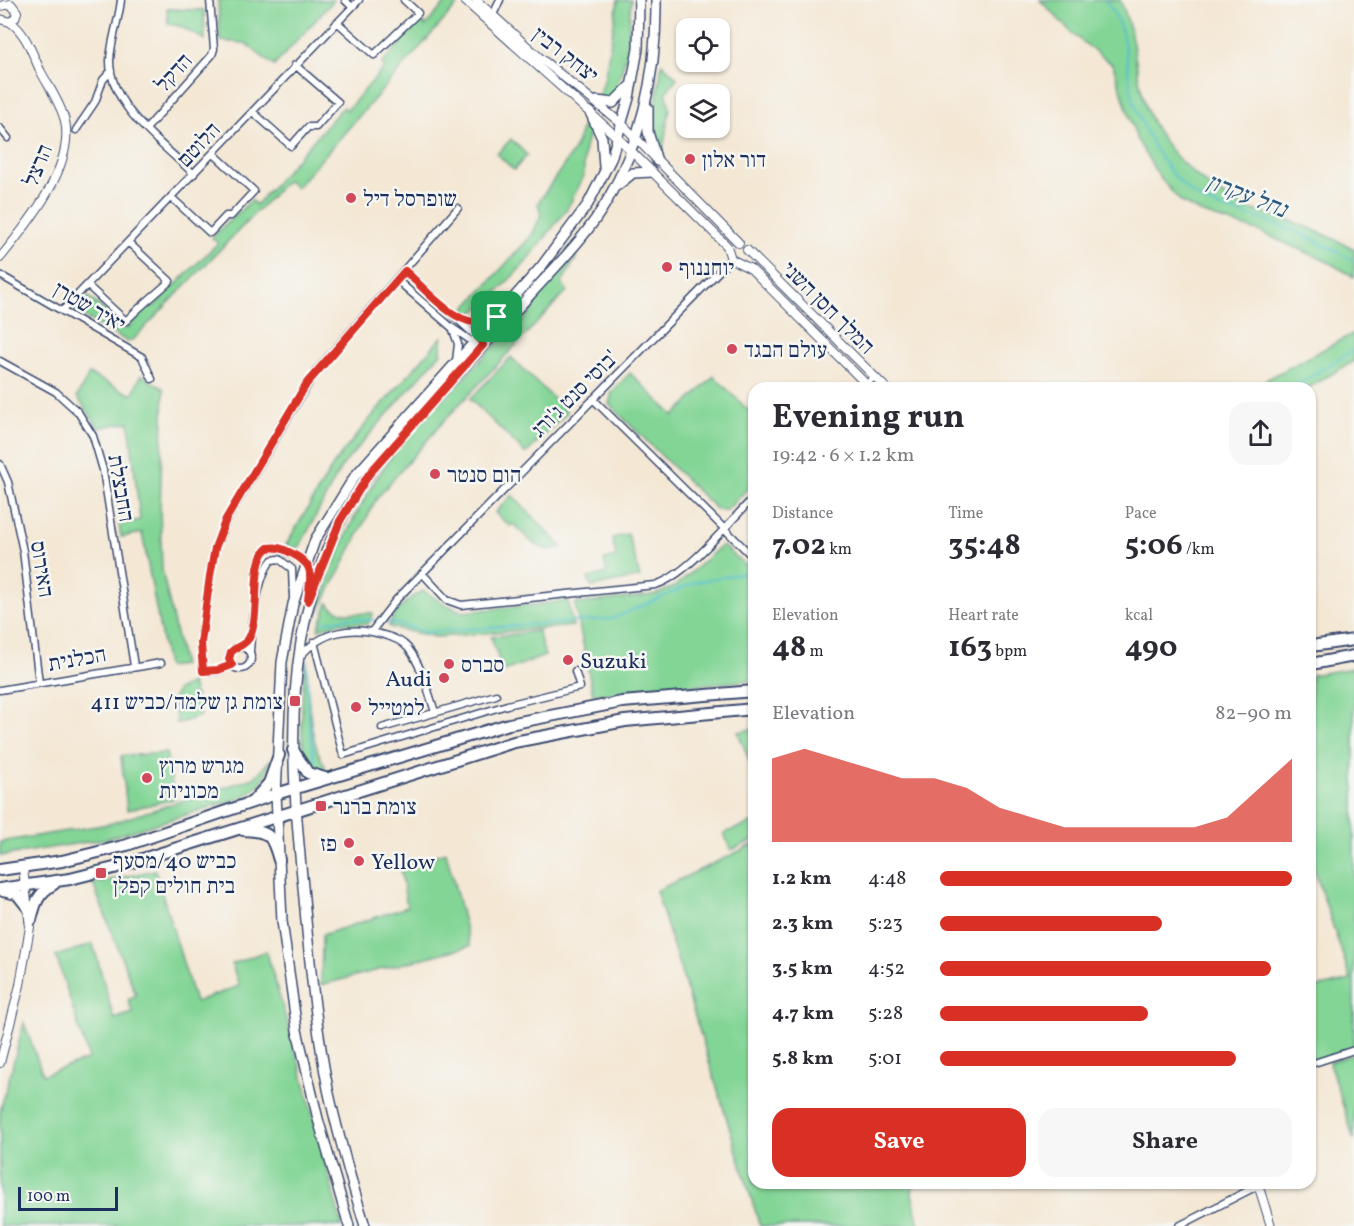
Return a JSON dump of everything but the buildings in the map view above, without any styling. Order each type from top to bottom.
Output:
[{"type":"highway","points":[[1316,645],[1354,640]]},
{"type":"highway","points":[[1316,663],[1354,656]]},
{"type":"highway","points":[[0,870],[70,860],[127,845],[276,794],[509,724],[573,710],[665,697],[748,691]]},
{"type":"highway","points":[[0,890],[60,881],[114,867],[524,739],[625,721],[748,710]]},
{"type":"highway","points":[[293,750],[308,773],[320,778],[334,778]]},
{"type":"highway","points":[[250,804],[269,783],[279,755]]},
{"type":"highway","points":[[231,830],[261,831],[267,834],[275,845],[279,860]]},
{"type":"highway","points":[[30,914],[42,891],[60,881]]},
{"type":"highway","points":[[0,890],[17,894],[30,914]]},
{"type":"main road","points":[[365,1226],[341,1144],[328,1085],[312,983],[295,811],[293,750],[297,660],[308,601],[340,521],[369,474],[479,342],[588,204],[604,174],[618,138],[632,84],[638,49],[639,0]]},
{"type":"main road","points":[[656,0],[654,52],[648,96],[648,132],[657,161]]},
{"type":"main road","points":[[597,101],[615,102],[632,84]]},
{"type":"main road","points":[[349,1226],[318,1119],[297,1030],[282,921],[276,794],[282,662],[292,604],[306,560],[334,506],[355,476],[455,363],[571,251],[596,218],[614,189],[631,151],[648,96]]},
{"type":"main road","points":[[590,112],[604,146],[604,174]]},
{"type":"main road","points":[[614,189],[633,173],[652,172]]},
{"type":"street","points":[[122,0],[112,50],[111,71],[125,101],[147,128],[194,174]]},
{"type":"street","name":"הדקל","points":[[147,128],[212,56],[214,49],[210,0]]},
{"type":"street","points":[[345,0],[352,7]]},
{"type":"street","name":"הלוטם","points":[[62,311],[359,0]]},
{"type":"street","points":[[338,22],[374,55],[418,13],[404,0]]},
{"type":"street","name":"יצחק רבין","points":[[464,0],[597,101],[634,137]]},
{"type":"street","name":"יצחק רבין","points":[[476,0],[490,19],[618,138]]},
{"type":"street","points":[[490,19],[500,0]]},
{"type":"street","points":[[3,4],[16,7],[15,18],[3,22]]},
{"type":"street","name":"הרצל","points":[[16,7],[27,43]]},
{"type":"street","name":"הרצל","points":[[0,258],[47,193],[65,144],[62,114],[27,43],[17,27],[3,22]]},
{"type":"street","points":[[253,112],[291,146],[308,127],[316,127],[338,102],[295,65]]},
{"type":"street","points":[[76,130],[95,102],[103,80],[111,71]]},
{"type":"street","points":[[0,128],[8,138]]},
{"type":"street","points":[[618,138],[728,249],[731,260],[740,262],[746,257],[747,250],[634,137]]},
{"type":"street","points":[[172,198],[210,233],[226,216],[231,216],[254,191],[214,154]]},
{"type":"street","points":[[232,665],[218,670],[203,671],[201,643],[215,548],[222,528],[307,383],[458,208]]},
{"type":"street","points":[[87,285],[126,321],[143,303],[151,300],[170,281],[129,243]]},
{"type":"street","points":[[728,249],[732,244],[739,243]]},
{"type":"street","name":"המלך חסן השני","points":[[747,250],[879,382]]},
{"type":"street","name":"בוסי סנט ג'ורג'","points":[[373,630],[384,613],[422,573],[731,260]]},
{"type":"street","name":"המלך חסן השני","points":[[740,262],[755,273],[862,382]]},
{"type":"street","points":[[405,271],[460,319],[479,342]]},
{"type":"street","name":"יאיר שטרן","points":[[0,275],[142,357],[152,379]]},
{"type":"street","points":[[397,280],[451,327],[479,342]]},
{"type":"street","points":[[460,319],[481,323],[497,317]]},
{"type":"street","points":[[451,327],[458,344],[455,363]]},
{"type":"street","name":"החבצלת","points":[[0,361],[56,392],[78,412],[93,436],[103,470],[134,666]]},
{"type":"street","points":[[870,382],[874,377]]},
{"type":"street","points":[[593,399],[748,552]]},
{"type":"street","name":"האירוס","points":[[0,464],[8,482],[23,551],[39,683]]},
{"type":"street","points":[[422,573],[447,600],[461,605],[656,585],[674,577],[748,503]]},
{"type":"street","points":[[258,599],[258,571],[264,552],[279,547],[306,560],[311,570],[308,601]]},
{"type":"street","points":[[253,629],[240,647],[230,655],[232,665],[238,669],[248,666],[252,660],[250,652],[258,599],[269,563],[279,559],[292,569],[292,604]]},
{"type":"street","points":[[297,660],[314,642],[345,630],[373,630],[397,640],[408,649],[420,669],[435,712]]},
{"type":"street","points":[[314,642],[343,755],[507,705],[580,687],[575,671]]},
{"type":"street","points":[[240,647],[250,652]]},
{"type":"street","name":"הכלנית","points":[[0,690],[161,663]]},
{"type":"street","points":[[382,728],[496,695]]},
{"type":"street","points":[[0,1063],[20,985],[30,914],[23,868]]},
{"type":"street","points":[[1316,1062],[1354,1050]]},
{"type":"street","points":[[1179,1226],[1249,1189]]},
{"type":"street","points":[[1260,1189],[1271,1226]]},
{"type":"green space","points":[[218,0],[334,0],[274,66],[245,43],[220,41]]},
{"type":"green space","points":[[448,0],[459,3],[296,188],[287,180],[134,339],[128,342],[74,311],[87,296],[127,329],[145,308],[154,306],[218,243],[212,238],[221,228],[251,200],[256,205],[343,107],[347,110],[385,67],[382,64],[421,20],[425,26]]},
{"type":"green space","points":[[618,0],[631,0],[627,52],[614,98],[606,100],[598,96],[604,81]]},
{"type":"green space","points":[[1040,0],[1120,0],[1130,28],[1144,101],[1149,115],[1156,129],[1176,156],[1201,180],[1229,199],[1243,206],[1301,225],[1354,249],[1354,277],[1328,262],[1258,231],[1203,214],[1181,202],[1160,178],[1137,140],[1113,65],[1075,36]]},
{"type":"green space","points":[[167,9],[204,10],[205,40],[180,26],[168,24]]},
{"type":"green space","points":[[662,63],[677,78],[666,92],[670,108],[662,155],[655,120]]},
{"type":"green space","points":[[586,116],[592,119],[584,153],[584,176],[567,209],[527,261],[489,301],[470,315],[464,310],[532,235],[541,215],[538,203],[574,150]]},
{"type":"green space","points":[[511,139],[527,155],[514,170],[497,154]]},
{"type":"green space","points":[[578,255],[562,282],[567,291],[442,423],[377,498],[315,619],[345,536],[376,478],[389,460],[414,429],[498,342],[519,325],[531,311],[542,291]]},
{"type":"green space","points":[[1354,333],[1354,361],[1316,383],[1262,382]]},
{"type":"green space","points":[[442,337],[441,353],[342,466],[300,546],[296,549],[286,545],[335,462]]},
{"type":"green space","points":[[511,357],[567,412],[526,454],[470,399]]},
{"type":"green space","points":[[630,373],[674,416],[714,376],[748,410],[748,488],[727,510],[717,510],[609,404],[612,392]]},
{"type":"green space","points":[[89,374],[132,395],[141,375],[164,389],[160,509],[162,570],[183,665],[167,667],[142,533],[121,537],[119,524],[140,520],[129,422],[99,428],[77,397]]},
{"type":"green space","points":[[512,495],[562,547],[547,550],[534,544],[513,524],[510,526],[495,513]]},
{"type":"green space","points":[[628,534],[640,577],[591,587],[588,578],[607,573],[604,560],[616,557],[612,538]]},
{"type":"green space","points":[[722,545],[745,565],[748,564],[748,681],[593,695],[575,604],[654,595],[676,586]]},
{"type":"green space","points":[[424,591],[442,603],[463,612],[568,601],[573,626],[436,637],[389,627],[393,616],[402,606],[413,596]]},
{"type":"green space","points":[[328,603],[343,612],[373,613],[368,624],[339,623],[318,629]]},
{"type":"green space","points":[[538,631],[545,656],[503,671],[491,637]]},
{"type":"green space","points":[[305,660],[312,731],[320,757],[326,767],[313,768],[306,764],[302,738]]},
{"type":"green space","points":[[1354,668],[1354,1050],[1316,1061],[1316,988],[1351,980],[1316,875],[1316,674]]},
{"type":"green space","points":[[192,683],[200,716],[177,724],[173,698],[177,690]]},
{"type":"green space","points":[[748,730],[748,758],[738,732]]},
{"type":"green space","name":"מגרש מרוץ מכוניות","points":[[166,753],[175,799],[127,810],[121,756]]},
{"type":"green space","points":[[270,760],[259,784],[238,799],[106,839],[0,856],[0,842],[109,824],[254,778]]},
{"type":"green space","points":[[748,824],[748,843],[731,850],[724,833]]},
{"type":"green space","points":[[748,847],[748,1187],[656,891]]},
{"type":"green space","points":[[446,852],[470,946],[321,985],[322,935],[407,907],[400,866]]},
{"type":"green space","points":[[155,870],[195,1002],[239,986],[232,964],[266,951],[301,1069],[342,1226],[0,1226],[0,1112],[24,1023],[43,1075],[89,1059],[56,956],[93,944],[114,1019],[133,1013],[128,1000],[136,995],[93,884]]},
{"type":"green space","points":[[1354,1054],[1354,1140],[1329,1062]]},
{"type":"green space","points":[[749,1189],[912,1189],[919,1226],[760,1226]]},
{"type":"waterway","name":"נחל עקרון","points":[[1105,0],[1114,12],[1123,38],[1132,95],[1141,121],[1172,174],[1206,202],[1290,229],[1354,261]]},
{"type":"waterway","points":[[1302,382],[1354,350]]},
{"type":"waterway","points":[[325,622],[349,618],[394,623],[427,632],[612,619],[696,582],[748,572]]},
{"type":"waterway","points":[[307,662],[308,710],[315,765]]},
{"type":"place","name":"דור אלון","points":[[690,159]]},
{"type":"place","name":"שופרסל דיל","points":[[351,198]]},
{"type":"place","name":"יוחננוף","points":[[667,267]]},
{"type":"place","name":"עולם הבגד","points":[[732,349]]},
{"type":"place","name":"הום סנטר","points":[[435,474]]},
{"type":"place","name":"Suzuki","points":[[568,660]]},
{"type":"place","name":"סברס","points":[[449,664]]},
{"type":"place","name":"Audi","points":[[444,678]]},
{"type":"place","name":"צומת גן שלמה/כביש 411","points":[[295,701]]},
{"type":"place","name":"למטייל","points":[[356,707]]},
{"type":"place","name":"מגרש מרוץ מכוניות","points":[[147,778]]},
{"type":"place","name":"צומת ברנר","points":[[321,806]]},
{"type":"place","name":"פז","points":[[349,843]]},
{"type":"place","name":"Yellow","points":[[359,861]]},
{"type":"place","name":"כביש 40/מסעף בית חולים קפלן","points":[[101,873]]},
{"type":"route","points":[[405,271],[460,319],[474,323],[487,323],[497,317],[479,338],[483,345],[390,448],[361,485],[346,509],[333,537],[308,601],[311,570],[306,560],[279,547],[268,548],[260,558],[258,599],[253,629],[249,638],[245,644],[231,652],[229,659],[232,665],[218,670],[203,671],[202,633],[218,539],[226,519],[307,383],[326,358],[405,271]]}]
